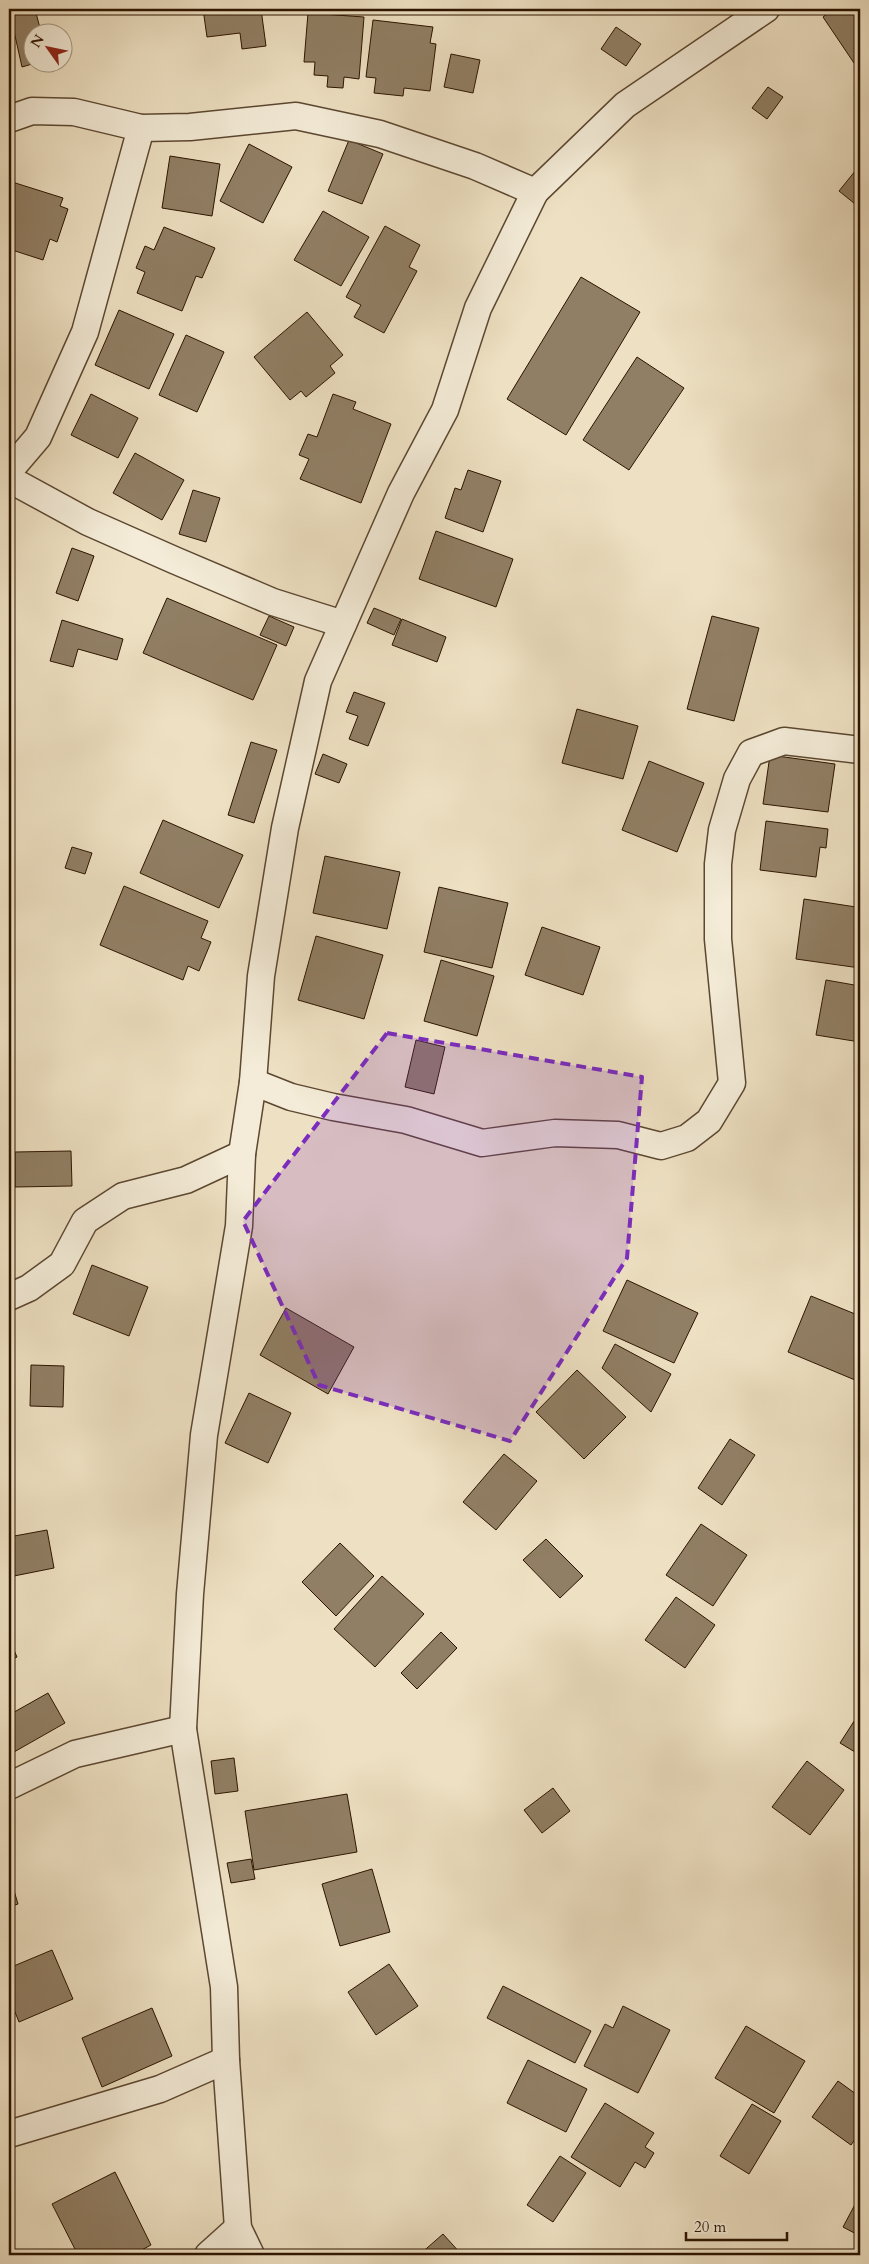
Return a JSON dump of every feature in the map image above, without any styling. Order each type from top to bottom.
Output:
[{"type":"street","points":[[251,2255],[238,2228],[226,2060],[224,1987],[183,1728],[190,1594],[204,1435],[239,1226],[242,1154],[253,1082],[261,976],[285,828],[318,681],[402,494],[445,410],[478,308],[535,192],[625,105],[766,9]]},
{"type":"street","points":[[9,119],[32,111],[74,112],[141,128],[190,127],[296,116],[380,134],[475,166],[535,192]]},
{"type":"street","points":[[9,471],[38,437],[85,332],[141,128]]},
{"type":"street","points":[[9,479],[88,522],[192,568],[273,602],[343,624]]},
{"type":"street","points":[[253,1082],[291,1097],[333,1107],[406,1120],[482,1143],[555,1133],[618,1135],[661,1146],[688,1138],[709,1122],[732,1082],[718,939],[718,864],[722,830],[737,779],[751,753],[784,741],[860,750]]},
{"type":"street","points":[[9,1297],[29,1288],[62,1264],[85,1221],[123,1196],[186,1180],[242,1154]]},
{"type":"street","points":[[9,1786],[76,1754],[183,1728]]},
{"type":"street","points":[[9,2134],[160,2089],[226,2060]]},
{"type":"street","points":[[208,2255],[238,2228]]},
{"type":"highlighted area","points":[[387,1033],[642,1077],[627,1258],[510,1441],[319,1385],[243,1221]]},
{"type":"building","points":[[9,9],[35,9],[38,22],[22,22],[22,67]]},
{"type":"building","points":[[203,9],[261,9],[266,46],[242,49],[240,33],[207,37]]},
{"type":"building","points":[[833,9],[860,9],[860,58],[854,63],[823,17]]},
{"type":"building","points":[[308,13],[364,17],[359,79],[344,77],[343,88],[327,87],[328,76],[314,75],[315,62],[304,62]]},
{"type":"building","points":[[373,20],[433,27],[430,43],[436,44],[430,91],[404,88],[403,96],[374,93],[376,78],[366,77]]},
{"type":"building","points":[[616,27],[641,44],[626,66],[601,49]]},
{"type":"building","points":[[451,54],[480,60],[473,93],[444,87]]},
{"type":"building","points":[[768,87],[783,97],[767,119],[752,108]]},
{"type":"building","points":[[349,140],[383,154],[362,204],[328,191]]},
{"type":"building","points":[[249,144],[292,167],[263,223],[220,201]]},
{"type":"building","points":[[170,156],[220,164],[212,216],[162,208]]},
{"type":"building","points":[[860,165],[860,208],[839,191]]},
{"type":"building","points":[[9,181],[63,198],[60,206],[68,209],[57,242],[50,239],[43,260],[9,249]]},
{"type":"building","points":[[323,211],[369,237],[341,286],[294,260]]},
{"type":"building","points":[[385,226],[420,245],[409,267],[417,271],[384,333],[354,317],[361,305],[346,297]]},
{"type":"building","points":[[164,227],[215,248],[202,278],[196,276],[182,311],[137,293],[145,272],[136,268],[145,246],[154,250]]},
{"type":"building","points":[[581,277],[640,312],[566,435],[507,399]]},
{"type":"building","points":[[119,310],[174,334],[149,389],[95,365]]},
{"type":"building","points":[[307,312],[343,355],[330,366],[335,373],[306,397],[301,391],[290,400],[254,357]]},
{"type":"building","points":[[186,335],[224,352],[197,412],[159,395]]},
{"type":"building","points":[[637,357],[684,388],[629,470],[583,440]]},
{"type":"building","points":[[91,394],[138,418],[118,458],[71,435]]},
{"type":"building","points":[[333,394],[356,402],[353,409],[391,424],[361,503],[300,479],[309,459],[299,455],[308,434],[317,437]]},
{"type":"building","points":[[135,453],[184,480],[162,520],[113,493]]},
{"type":"building","points":[[468,470],[501,481],[483,532],[445,518],[455,488],[461,490]]},
{"type":"building","points":[[193,490],[220,498],[206,542],[179,534]]},
{"type":"building","points":[[436,531],[513,559],[496,607],[419,579]]},
{"type":"building","points":[[72,548],[94,556],[78,601],[56,593]]},
{"type":"building","points":[[167,598],[277,645],[253,700],[143,653]]},
{"type":"building","points":[[374,608],[401,619],[394,635],[367,623]]},
{"type":"building","points":[[269,616],[294,627],[286,646],[260,635]]},
{"type":"building","points":[[712,616],[759,628],[734,721],[687,709]]},
{"type":"building","points":[[402,619],[446,637],[437,662],[392,645]]},
{"type":"building","points":[[62,620],[123,639],[117,660],[78,649],[73,667],[50,661]]},
{"type":"building","points":[[354,692],[385,703],[368,746],[349,739],[358,716],[346,712]]},
{"type":"building","points":[[577,709],[638,726],[623,779],[562,763]]},
{"type":"building","points":[[251,742],[277,750],[254,823],[228,815]]},
{"type":"building","points":[[323,754],[347,764],[339,783],[315,774]]},
{"type":"building","points":[[770,755],[835,764],[828,812],[763,804]]},
{"type":"building","points":[[649,761],[704,783],[677,852],[622,830]]},
{"type":"building","points":[[163,820],[243,855],[219,908],[140,873]]},
{"type":"building","points":[[766,821],[828,829],[826,848],[820,847],[816,877],[760,870]]},
{"type":"building","points":[[72,847],[92,853],[85,874],[65,868]]},
{"type":"building","points":[[325,856],[400,872],[387,929],[313,913]]},
{"type":"building","points":[[124,886],[208,921],[201,938],[211,942],[199,971],[188,966],[183,980],[100,945]]},
{"type":"building","points":[[439,887],[508,903],[492,968],[424,952]]},
{"type":"building","points":[[804,899],[856,907],[855,912],[860,912],[860,968],[796,959]]},
{"type":"building","points":[[542,927],[600,947],[583,995],[525,975]]},
{"type":"building","points":[[316,936],[383,955],[364,1019],[298,1000]]},
{"type":"building","points":[[441,960],[494,976],[477,1036],[424,1021]]},
{"type":"building","points":[[826,980],[860,986],[860,1042],[816,1035]]},
{"type":"building","points":[[416,1040],[445,1047],[434,1094],[405,1087]]},
{"type":"building","points":[[71,1151],[72,1186],[15,1187],[15,1152]]},
{"type":"building","points":[[92,1265],[148,1287],[129,1336],[73,1314]]},
{"type":"building","points":[[627,1280],[698,1313],[674,1363],[603,1331]]},
{"type":"building","points":[[811,1296],[860,1316],[860,1366],[855,1380],[788,1352]]},
{"type":"building","points":[[286,1308],[354,1347],[328,1394],[260,1355]]},
{"type":"building","points":[[615,1344],[671,1374],[651,1412],[602,1368]]},
{"type":"building","points":[[31,1365],[64,1366],[63,1407],[30,1406]]},
{"type":"building","points":[[577,1370],[626,1417],[584,1459],[536,1412]]},
{"type":"building","points":[[249,1393],[291,1413],[268,1463],[225,1443]]},
{"type":"building","points":[[730,1439],[755,1455],[722,1505],[698,1488]]},
{"type":"building","points":[[504,1454],[537,1481],[496,1530],[463,1502]]},
{"type":"building","points":[[701,1524],[747,1555],[713,1606],[666,1575]]},
{"type":"building","points":[[47,1530],[54,1568],[9,1577],[9,1537]]},
{"type":"building","points":[[546,1539],[583,1576],[560,1598],[523,1560]]},
{"type":"building","points":[[340,1543],[374,1576],[336,1616],[302,1582]]},
{"type":"building","points":[[382,1576],[424,1614],[375,1667],[334,1629]]},
{"type":"building","points":[[676,1597],[715,1625],[685,1668],[645,1640]]},
{"type":"building","points":[[441,1632],[457,1648],[417,1689],[401,1673]]},
{"type":"building","points":[[9,1639],[17,1657],[9,1661]]},
{"type":"building","points":[[48,1693],[65,1723],[14,1752],[9,1742],[9,1715]]},
{"type":"building","points":[[860,1712],[860,1755],[840,1743]]},
{"type":"building","points":[[234,1758],[238,1791],[215,1794],[211,1761]]},
{"type":"building","points":[[807,1761],[844,1790],[810,1835],[772,1807]]},
{"type":"building","points":[[553,1788],[570,1811],[542,1833],[524,1810]]},
{"type":"building","points":[[347,1794],[357,1852],[254,1870],[245,1811]]},
{"type":"building","points":[[251,1859],[255,1879],[231,1883],[227,1863]]},
{"type":"building","points":[[372,1869],[390,1932],[340,1946],[322,1884]]},
{"type":"building","points":[[9,1874],[18,1904],[9,1907]]},
{"type":"building","points":[[52,1950],[73,1999],[19,2022],[9,1997],[9,1968]]},
{"type":"building","points":[[389,1964],[418,2006],[376,2035],[348,1992]]},
{"type":"building","points":[[503,1986],[591,2031],[575,2063],[487,2018]]},
{"type":"building","points":[[623,2006],[670,2030],[638,2093],[584,2066],[605,2024],[613,2028]]},
{"type":"building","points":[[152,2008],[172,2056],[102,2087],[82,2038]]},
{"type":"building","points":[[746,2026],[805,2061],[774,2113],[715,2078]]},
{"type":"building","points":[[528,2060],[587,2089],[566,2132],[507,2103]]},
{"type":"building","points":[[838,2081],[860,2097],[860,2132],[851,2145],[812,2117]]},
{"type":"building","points":[[605,2103],[654,2133],[645,2147],[654,2153],[645,2168],[635,2162],[620,2187],[571,2157]]},
{"type":"building","points":[[752,2104],[781,2121],[749,2174],[720,2156]]},
{"type":"building","points":[[560,2156],[586,2173],[553,2222],[527,2205]]},
{"type":"building","points":[[115,2172],[151,2245],[134,2255],[78,2255],[52,2204]]},
{"type":"building","points":[[860,2195],[860,2236],[843,2227]]},
{"type":"building","points":[[443,2234],[462,2255],[419,2255]]}]
